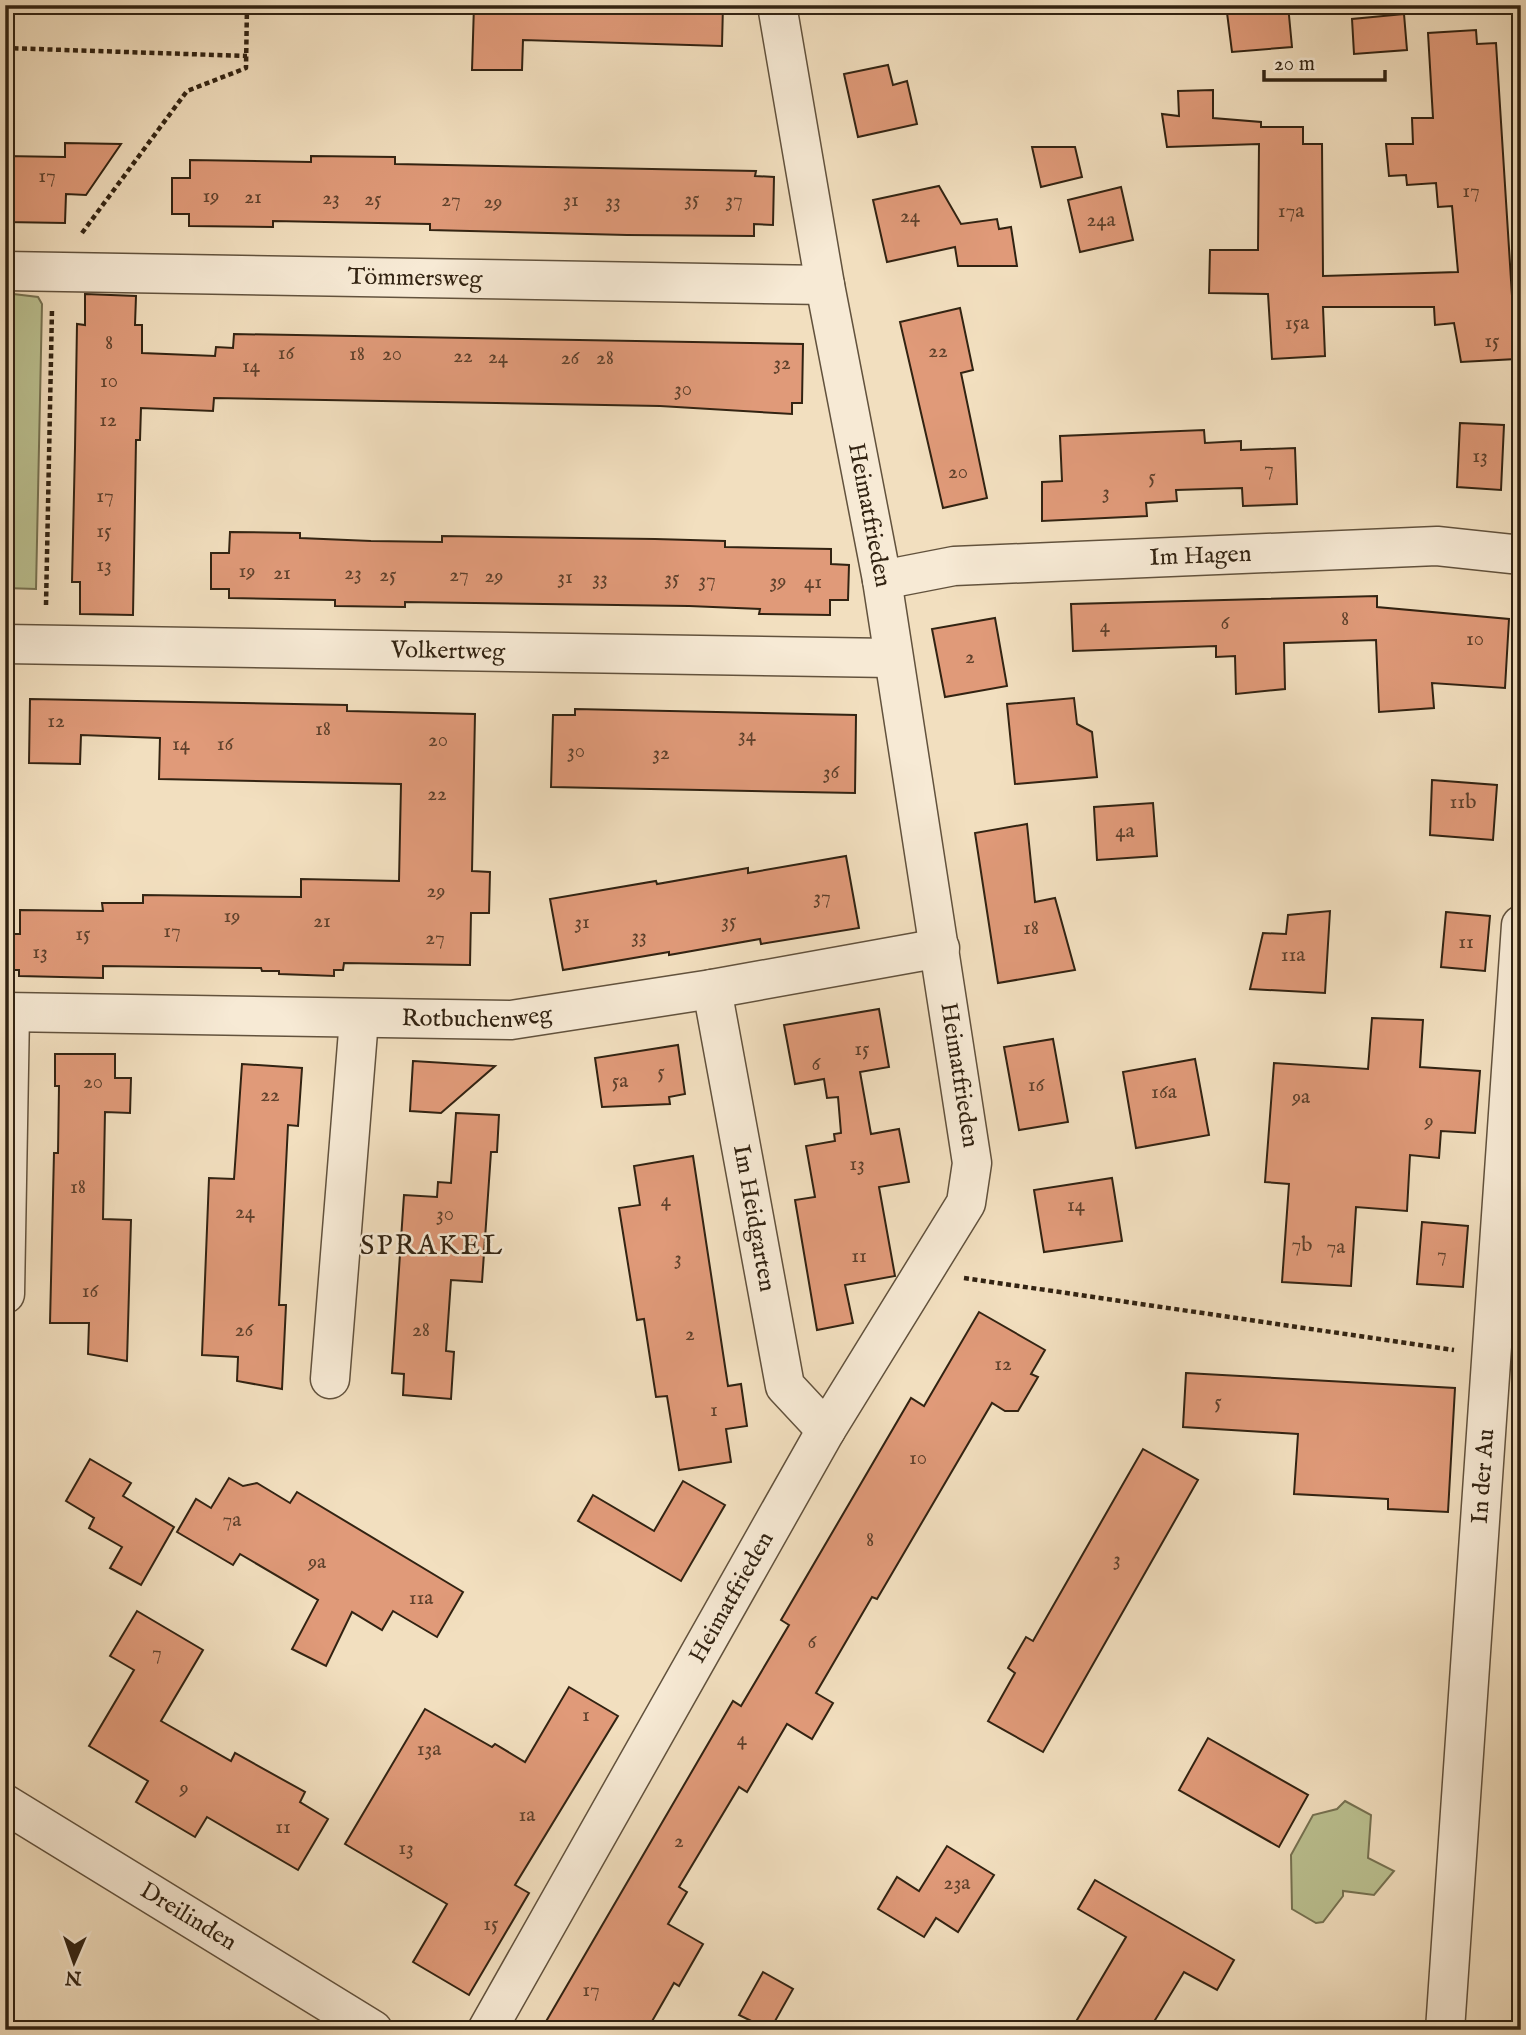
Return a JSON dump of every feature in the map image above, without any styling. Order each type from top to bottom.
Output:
[{"type":"street","name":"Heimatfrieden","points":[[486,2030],[826,1430],[966,1203],[972,1163],[940,948],[891,657],[882,580],[825,285],[777,5]]},
{"type":"street","name":"Tömmersweg","points":[[5,271],[825,285]]},
{"type":"street","name":"Im Hagen","points":[[882,580],[954,566],[1410,547],[1437,546],[1521,555]]},
{"type":"street","name":"Volkertweg","points":[[5,644],[891,657]]},
{"type":"street","name":"In der Au","points":[[1445,2030],[1521,925]]},
{"type":"street","name":"Rotbuchenweg","points":[[5,1294],[8,1012],[511,1020],[712,989],[940,948]]},
{"type":"street","name":"Im Heidgarten","points":[[712,989],[785,1386],[826,1430]]},
{"type":"street","points":[[330,1379],[359,1019]]},
{"type":"street","name":"Dreilinden","points":[[5,1804],[373,2030]]},
{"type":"path","points":[[5,48],[247,56]]},
{"type":"path","points":[[924,1272],[1493,1356]]},
{"type":"green space","points":[[5,293],[38,297],[42,304],[36,589],[5,588]]},
{"type":"green space","points":[[1345,1801],[1371,1815],[1368,1858],[1394,1871],[1374,1895],[1343,1891],[1343,1896],[1323,1922],[1316,1923],[1292,1909],[1291,1855],[1313,1815],[1337,1809]]},
{"type":"building","points":[[474,5],[723,5],[722,46],[523,40],[522,70],[472,70]]},
{"type":"building","points":[[1226,5],[1288,5],[1292,47],[1232,52]]},
{"type":"building","points":[[1404,14],[1407,50],[1354,54],[1352,19]]},
{"type":"building","points":[[1476,30],[1477,44],[1496,43],[1516,359],[1461,362],[1454,323],[1435,325],[1434,307],[1323,307],[1325,356],[1272,359],[1268,294],[1209,293],[1210,250],[1258,250],[1259,144],[1167,147],[1162,114],[1179,116],[1178,91],[1213,90],[1213,118],[1261,122],[1261,127],[1303,127],[1303,144],[1322,144],[1323,276],[1458,272],[1452,206],[1438,207],[1436,183],[1407,185],[1406,175],[1389,176],[1386,144],[1413,144],[1412,118],[1433,118],[1428,33]]},
{"type":"building","points":[[888,65],[893,85],[907,81],[917,124],[858,137],[844,74]]},
{"type":"building","points":[[65,143],[121,144],[86,195],[66,194],[65,223],[5,222],[5,156],[65,157]]},
{"type":"building","points":[[1032,147],[1075,147],[1082,177],[1041,187]]},
{"type":"building","points":[[311,156],[395,157],[395,164],[756,171],[755,176],[774,177],[773,225],[754,224],[754,236],[627,235],[430,230],[430,224],[273,221],[273,227],[189,226],[189,214],[172,214],[172,178],[190,178],[190,160],[311,162]]},
{"type":"building","points":[[939,186],[961,224],[997,219],[999,229],[1011,227],[1017,266],[958,266],[955,247],[887,262],[873,200]]},
{"type":"building","points":[[1121,187],[1133,240],[1080,252],[1068,200]]},
{"type":"building","points":[[85,294],[136,296],[135,325],[142,325],[142,353],[215,356],[216,347],[233,348],[234,334],[803,344],[802,403],[792,403],[792,414],[660,406],[214,398],[213,411],[141,408],[140,440],[136,440],[133,615],[80,614],[80,582],[72,582],[77,324],[85,325]]},
{"type":"building","points":[[960,308],[973,370],[961,373],[987,498],[943,508],[900,322]]},
{"type":"building","points":[[1460,423],[1504,425],[1501,490],[1457,487]]},
{"type":"building","points":[[1204,430],[1205,443],[1241,441],[1241,450],[1295,448],[1297,504],[1243,506],[1242,488],[1176,490],[1177,501],[1146,503],[1147,516],[1042,521],[1042,482],[1062,481],[1060,436]]},
{"type":"building","points":[[230,532],[300,533],[300,538],[371,541],[442,542],[442,536],[655,539],[725,541],[725,547],[831,549],[831,564],[849,565],[848,600],[830,600],[830,615],[759,614],[760,609],[689,606],[405,602],[405,607],[335,606],[335,600],[229,598],[229,589],[211,589],[211,553],[229,553]]},
{"type":"building","points":[[1377,596],[1377,607],[1509,619],[1505,688],[1432,683],[1434,708],[1379,712],[1376,640],[1284,643],[1285,689],[1236,694],[1235,656],[1216,657],[1216,646],[1073,651],[1071,604]]},
{"type":"building","points":[[995,618],[1007,686],[945,697],[932,629]]},
{"type":"building","points":[[1074,698],[1077,724],[1092,732],[1097,777],[1015,784],[1007,704]]},
{"type":"building","points":[[30,699],[347,705],[347,711],[475,714],[472,871],[490,872],[489,913],[471,913],[470,965],[344,963],[343,970],[334,970],[334,976],[279,974],[279,971],[262,971],[261,968],[103,966],[103,978],[19,976],[19,970],[5,970],[5,934],[20,934],[20,910],[103,911],[102,903],[143,903],[143,895],[301,897],[301,879],[399,881],[401,784],[159,779],[160,738],[81,735],[80,764],[29,763]]},
{"type":"building","points":[[575,709],[856,715],[855,793],[551,787],[553,715],[575,715]]},
{"type":"building","points":[[1432,780],[1497,785],[1493,840],[1430,835]]},
{"type":"building","points":[[1153,803],[1157,856],[1097,860],[1094,807]]},
{"type":"building","points":[[1027,824],[1035,902],[1055,898],[1075,970],[998,983],[975,833]]},
{"type":"building","points":[[846,856],[859,928],[761,944],[760,939],[563,970],[550,899],[748,868],[748,873]]},
{"type":"building","points":[[1330,911],[1325,993],[1250,989],[1263,933],[1286,934],[1288,915]]},
{"type":"building","points":[[1446,912],[1490,916],[1485,971],[1441,967]]},
{"type":"building","points":[[879,1009],[889,1067],[860,1072],[871,1134],[899,1129],[909,1182],[879,1187],[895,1276],[845,1285],[853,1323],[817,1330],[795,1200],[815,1197],[806,1146],[835,1141],[834,1134],[841,1133],[838,1097],[827,1098],[824,1079],[795,1084],[784,1025]]},
{"type":"building","points":[[1372,1018],[1423,1020],[1420,1067],[1480,1071],[1475,1133],[1441,1131],[1439,1158],[1410,1155],[1407,1211],[1356,1207],[1351,1286],[1282,1282],[1289,1184],[1265,1182],[1274,1063],[1368,1069]]},
{"type":"building","points":[[1053,1039],[1068,1122],[1019,1130],[1004,1047]]},
{"type":"building","points":[[678,1045],[685,1094],[669,1097],[670,1104],[602,1107],[595,1058]]},
{"type":"building","points":[[55,1054],[115,1054],[115,1078],[131,1078],[130,1113],[105,1112],[103,1219],[131,1220],[127,1361],[88,1354],[89,1323],[50,1323],[54,1153],[58,1153],[59,1086],[55,1086]]},
{"type":"building","points":[[1195,1059],[1209,1135],[1136,1148],[1123,1072]]},
{"type":"building","points":[[413,1061],[495,1066],[441,1113],[410,1111]]},
{"type":"building","points":[[242,1064],[302,1068],[298,1126],[288,1125],[279,1305],[286,1305],[282,1389],[237,1381],[238,1357],[202,1355],[209,1178],[234,1179]]},
{"type":"building","points":[[456,1113],[499,1115],[497,1152],[491,1152],[482,1282],[451,1280],[446,1351],[454,1352],[451,1399],[403,1395],[404,1374],[392,1373],[404,1195],[437,1197],[438,1182],[451,1183]]},
{"type":"building","points":[[693,1156],[728,1386],[741,1384],[747,1426],[726,1429],[731,1462],[679,1470],[667,1396],[656,1397],[644,1319],[637,1320],[619,1208],[640,1205],[634,1166]]},
{"type":"building","points":[[1112,1178],[1122,1241],[1044,1252],[1034,1190]]},
{"type":"building","points":[[1422,1222],[1468,1226],[1463,1287],[1417,1284]]},
{"type":"building","points":[[979,1312],[1045,1350],[1031,1374],[1038,1377],[1018,1411],[1005,1411],[992,1403],[877,1599],[872,1597],[816,1693],[833,1703],[812,1739],[787,1724],[747,1792],[739,1787],[679,1887],[687,1892],[668,1924],[703,1944],[679,1986],[674,1983],[647,2030],[541,2030],[733,1701],[741,1706],[789,1625],[781,1620],[911,1398],[924,1406]]},
{"type":"building","points":[[1186,1373],[1455,1388],[1448,1512],[1388,1509],[1388,1499],[1294,1494],[1298,1434],[1183,1427]]},
{"type":"building","points":[[1143,1449],[1198,1480],[1043,1752],[988,1721],[1015,1673],[1008,1668],[1026,1637],[1033,1641]]},
{"type":"building","points":[[90,1459],[131,1483],[123,1496],[174,1527],[141,1585],[110,1568],[122,1547],[89,1528],[94,1518],[66,1501]]},
{"type":"building","points":[[229,1478],[243,1486],[257,1483],[290,1503],[297,1492],[463,1592],[437,1637],[393,1611],[382,1630],[352,1612],[326,1666],[292,1649],[318,1600],[240,1554],[233,1565],[177,1532],[196,1499],[211,1508]]},
{"type":"building","points":[[683,1481],[725,1505],[681,1581],[578,1521],[593,1495],[654,1531]]},
{"type":"building","points":[[137,1611],[203,1650],[161,1721],[231,1761],[235,1753],[305,1792],[300,1802],[328,1819],[298,1870],[207,1817],[195,1837],[136,1802],[148,1781],[89,1746],[134,1670],[110,1656]]},
{"type":"building","points":[[569,1687],[618,1716],[515,1885],[529,1893],[469,1995],[413,1962],[447,1904],[345,1844],[425,1709],[492,1747],[495,1744],[525,1762]]},
{"type":"building","points":[[1208,1738],[1308,1795],[1279,1847],[1179,1790]]},
{"type":"building","points":[[947,1846],[994,1875],[958,1932],[936,1918],[924,1937],[878,1909],[897,1877],[919,1891]]},
{"type":"building","points":[[1095,1880],[1234,1960],[1217,1990],[1184,1972],[1149,2030],[1071,2030],[1126,1937],[1078,1909]]},
{"type":"building","points":[[763,1972],[793,1989],[770,2030],[739,2015]]},
{"type":"district","name":"SPRAKEL","points":[[432,1246]]}]
